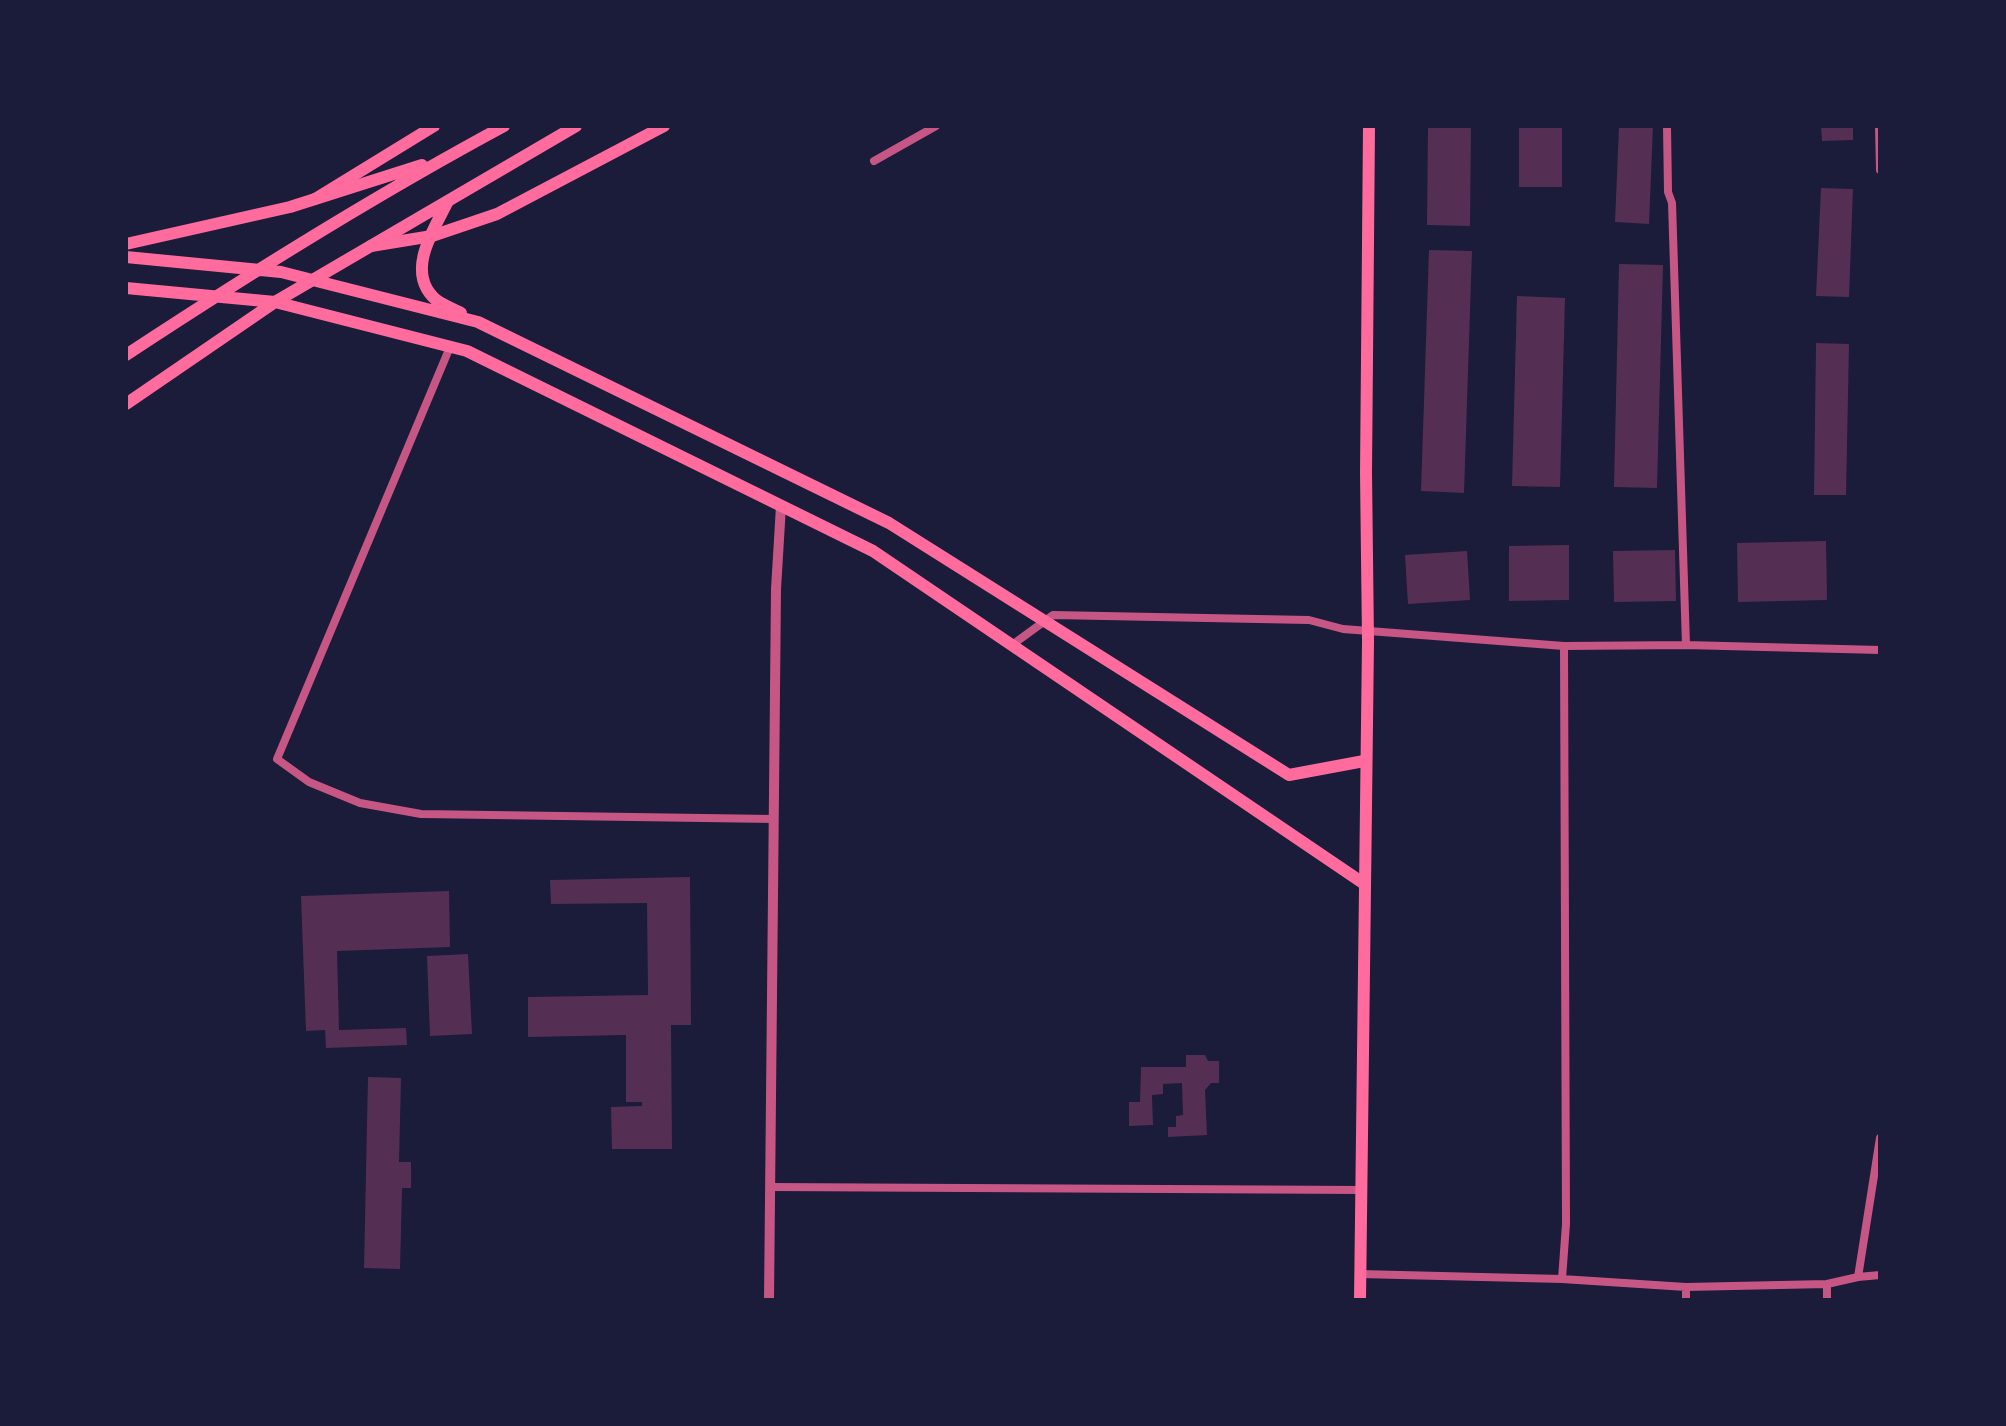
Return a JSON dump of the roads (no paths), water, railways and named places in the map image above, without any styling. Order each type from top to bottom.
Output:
[{"type":"main road","points":[[315,199],[434,126]]},
{"type":"main road","points":[[126,355],[260,269],[444,158],[504,126]]},
{"type":"main road","points":[[126,404],[275,302],[576,126]]},
{"type":"main road","points":[[371,246],[432,236],[497,214],[664,126]]},
{"type":"main road","points":[[1360,1300],[1364,761],[1368,631],[1369,126]]},
{"type":"main road","points":[[126,244],[290,207],[444,158]]},
{"type":"main road","points":[[449,200],[423,255],[423,283],[434,299],[889,523],[1289,775],[1364,761]]},
{"type":"main road","points":[[126,257],[260,269],[478,322]]},
{"type":"main road","points":[[126,288],[275,302],[467,351],[873,551],[1363,883]]},
{"type":"street","points":[[874,161],[936,126]]},
{"type":"street","points":[[1667,126],[1686,645]]},
{"type":"street","points":[[1879,126],[1880,170]]},
{"type":"street","points":[[450,347],[277,759],[309,782],[360,803],[421,814],[774,819]]},
{"type":"street","points":[[769,1300],[776,589],[781,506]]},
{"type":"street","points":[[1012,645],[1053,615],[1309,620],[1343,629],[1564,646],[1686,645],[1880,650]]},
{"type":"street","points":[[1562,1279],[1566,1224],[1564,646]]},
{"type":"street","points":[[1858,1277],[1880,1138]]},
{"type":"street","points":[[770,1187],[1363,1190]]},
{"type":"street","points":[[1360,1274],[1562,1279],[1686,1287],[1827,1284],[1880,1275]]},
{"type":"street","points":[[1827,1284],[1827,1300]]},
{"type":"street","points":[[1686,1287],[1686,1300]]}]
